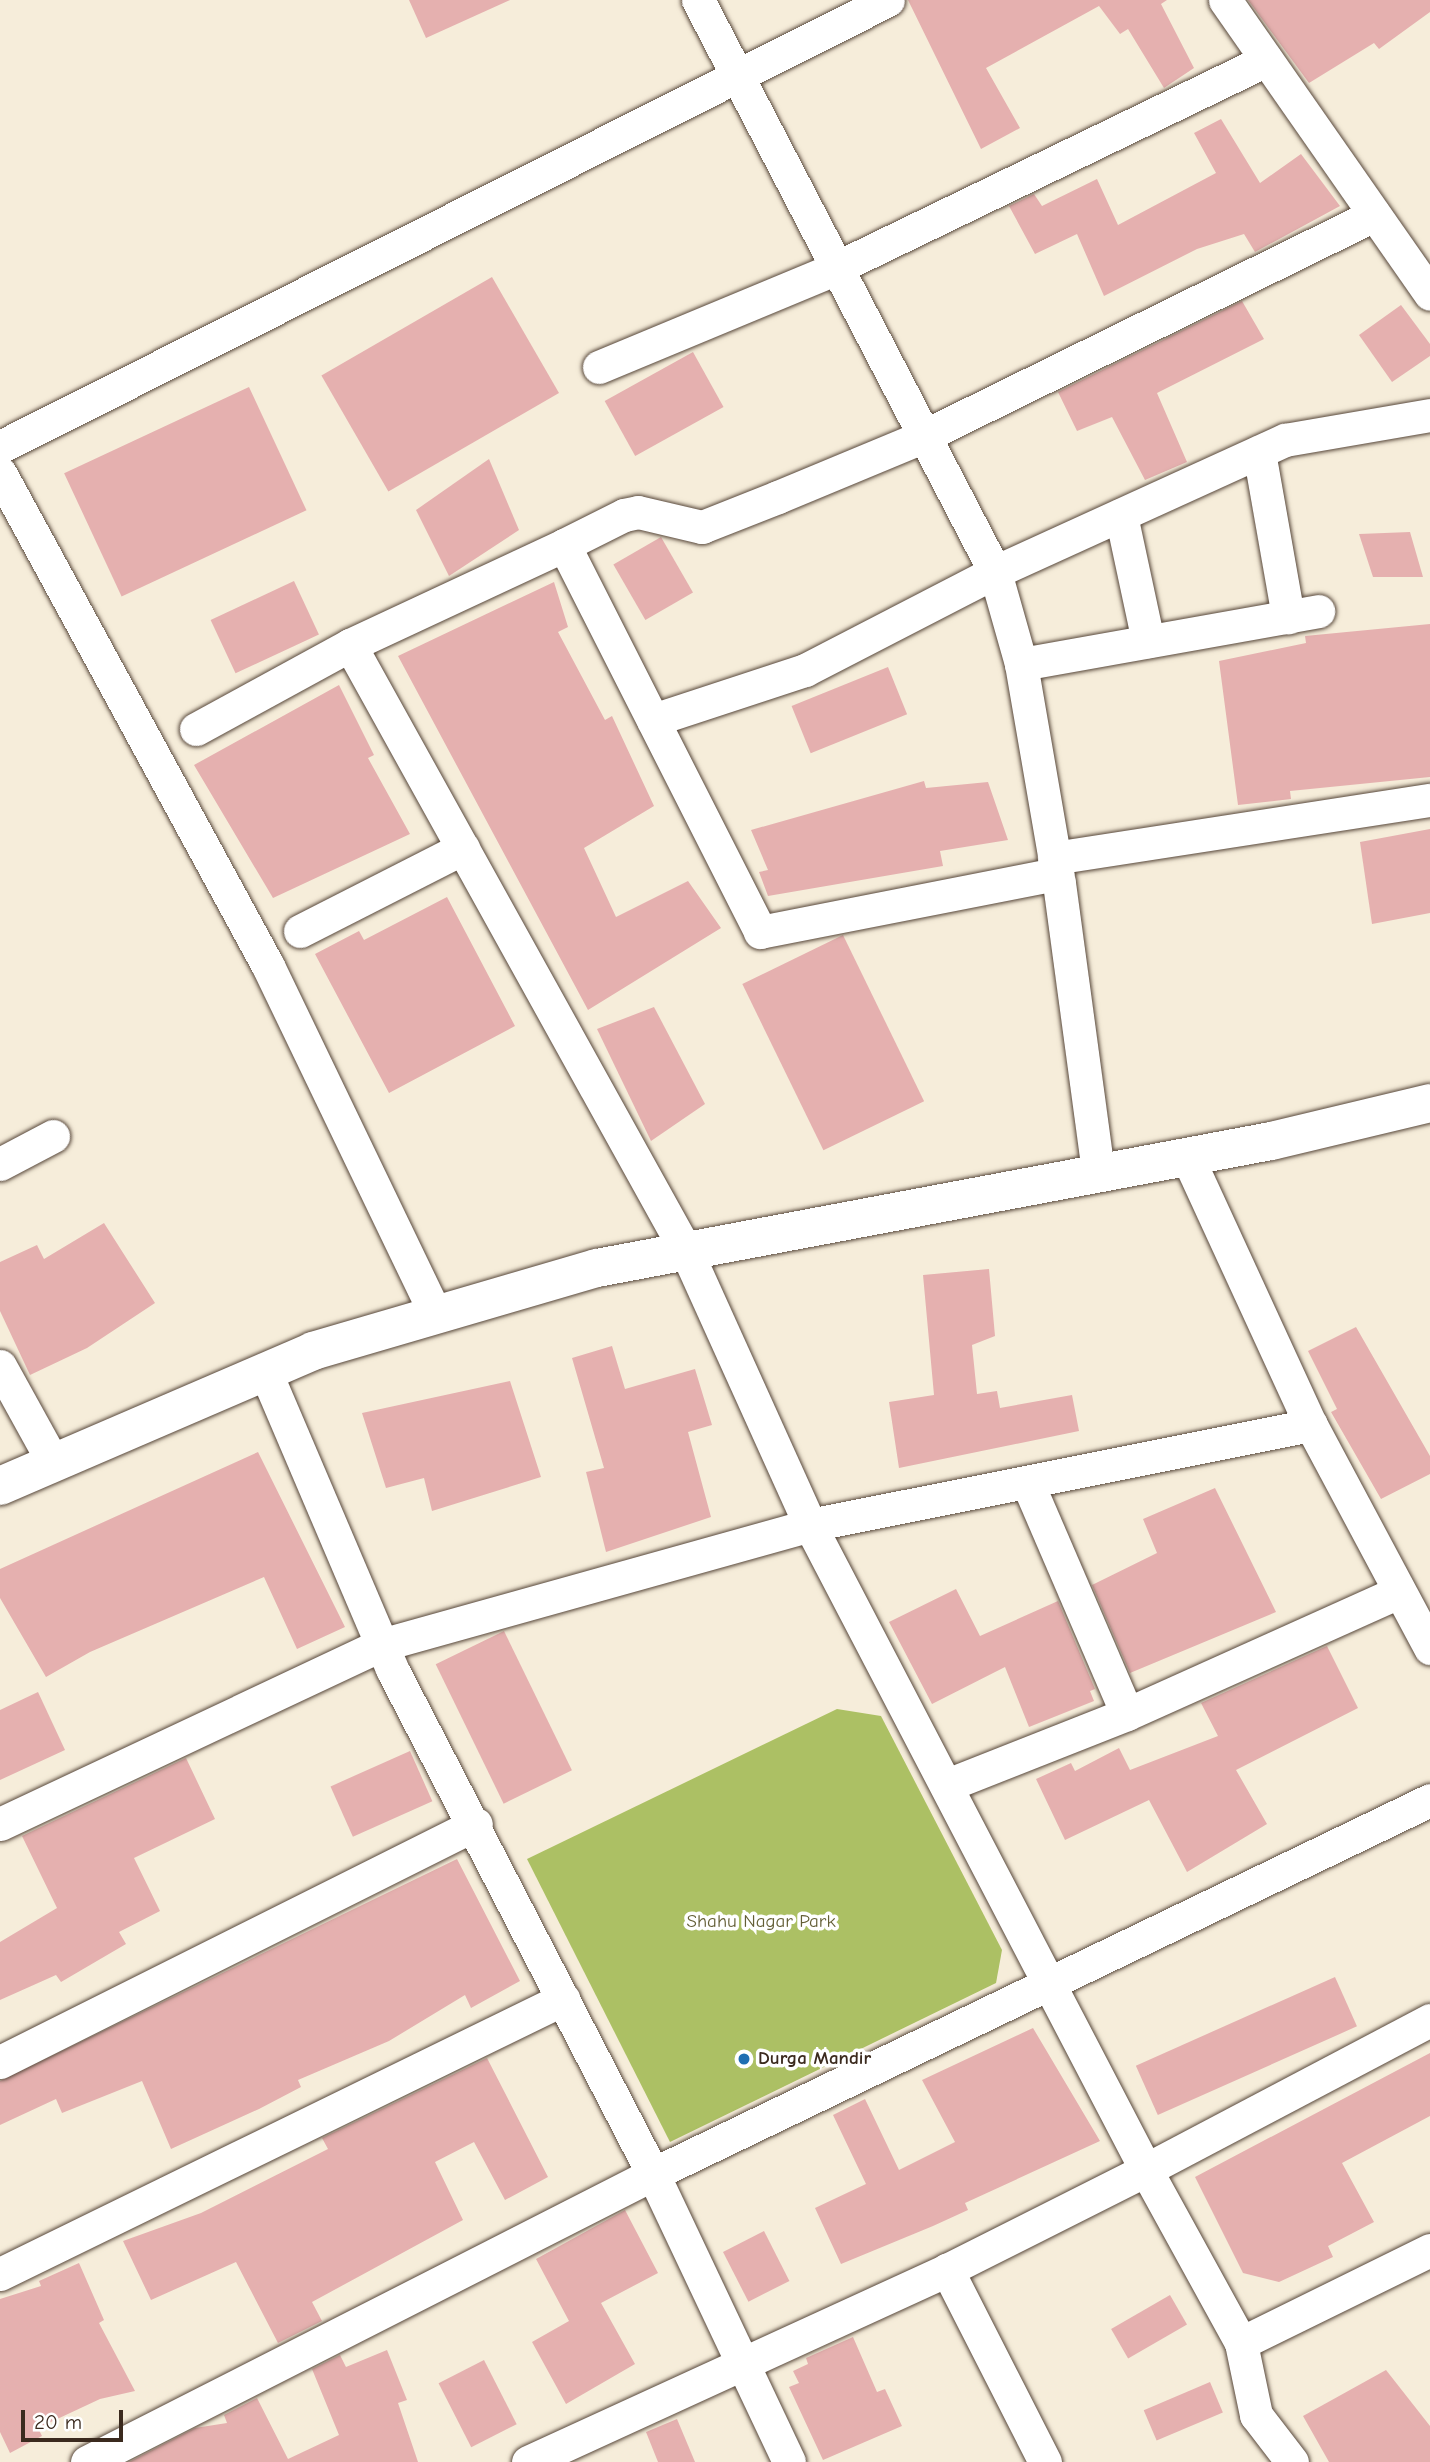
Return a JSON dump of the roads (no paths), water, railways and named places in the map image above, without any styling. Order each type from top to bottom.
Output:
[{"type":"street","points":[[698,0],[834,269],[995,572],[1021,664],[1055,866],[1098,1172]]},
{"type":"street","points":[[0,447],[736,79],[888,0]]},
{"type":"street","points":[[1224,0],[1430,294]]},
{"type":"street","points":[[599,367],[834,269],[1266,60]]},
{"type":"street","points":[[196,729],[350,645],[638,512],[702,527],[922,437],[1374,215]]},
{"type":"street","points":[[653,720],[805,670],[995,572],[1285,440],[1430,415]]},
{"type":"street","points":[[1021,664],[1303,614],[1259,452]]},
{"type":"street","points":[[0,473],[268,966],[436,1315]]},
{"type":"street","points":[[1121,515],[1148,641]]},
{"type":"street","points":[[564,545],[760,932],[1055,866],[1430,800]]},
{"type":"street","points":[[350,645],[686,1251],[810,1525],[1051,1982],[1146,2171],[1241,2343],[1256,2414],[1292,2462]]},
{"type":"street","points":[[300,931],[463,848]]},
{"type":"street","points":[[0,1486],[265,1371],[436,1315],[597,1268],[1187,1156],[1430,1103]]},
{"type":"street","points":[[0,1164],[52,1136]]},
{"type":"street","points":[[1187,1156],[1311,1425],[1430,1648]]},
{"type":"street","points":[[0,1366],[53,1462]]},
{"type":"street","points":[[265,1371],[381,1645],[476,1824],[653,2174],[746,2361],[789,2462]]},
{"type":"street","points":[[0,1824],[381,1645],[810,1525],[1028,1484],[1311,1425]]},
{"type":"street","points":[[1028,1484],[1126,1714]]},
{"type":"street","points":[[947,1785],[1126,1714],[1399,1592]]},
{"type":"street","points":[[87,2462],[653,2174],[1430,1800]]},
{"type":"street","points":[[0,2062],[476,1824]]},
{"type":"street","points":[[0,2274],[563,1999]]},
{"type":"street","points":[[528,2462],[947,2270],[1146,2171],[1430,2020]]},
{"type":"street","points":[[1241,2343],[1430,2250]]},
{"type":"street","points":[[947,2270],[1045,2462]]},
{"type":"place","name":"Durga Mandir","points":[[744,2059]]},
{"type":"park label","name":"Shahu Nagar Park","points":[[761,1922]]}]
